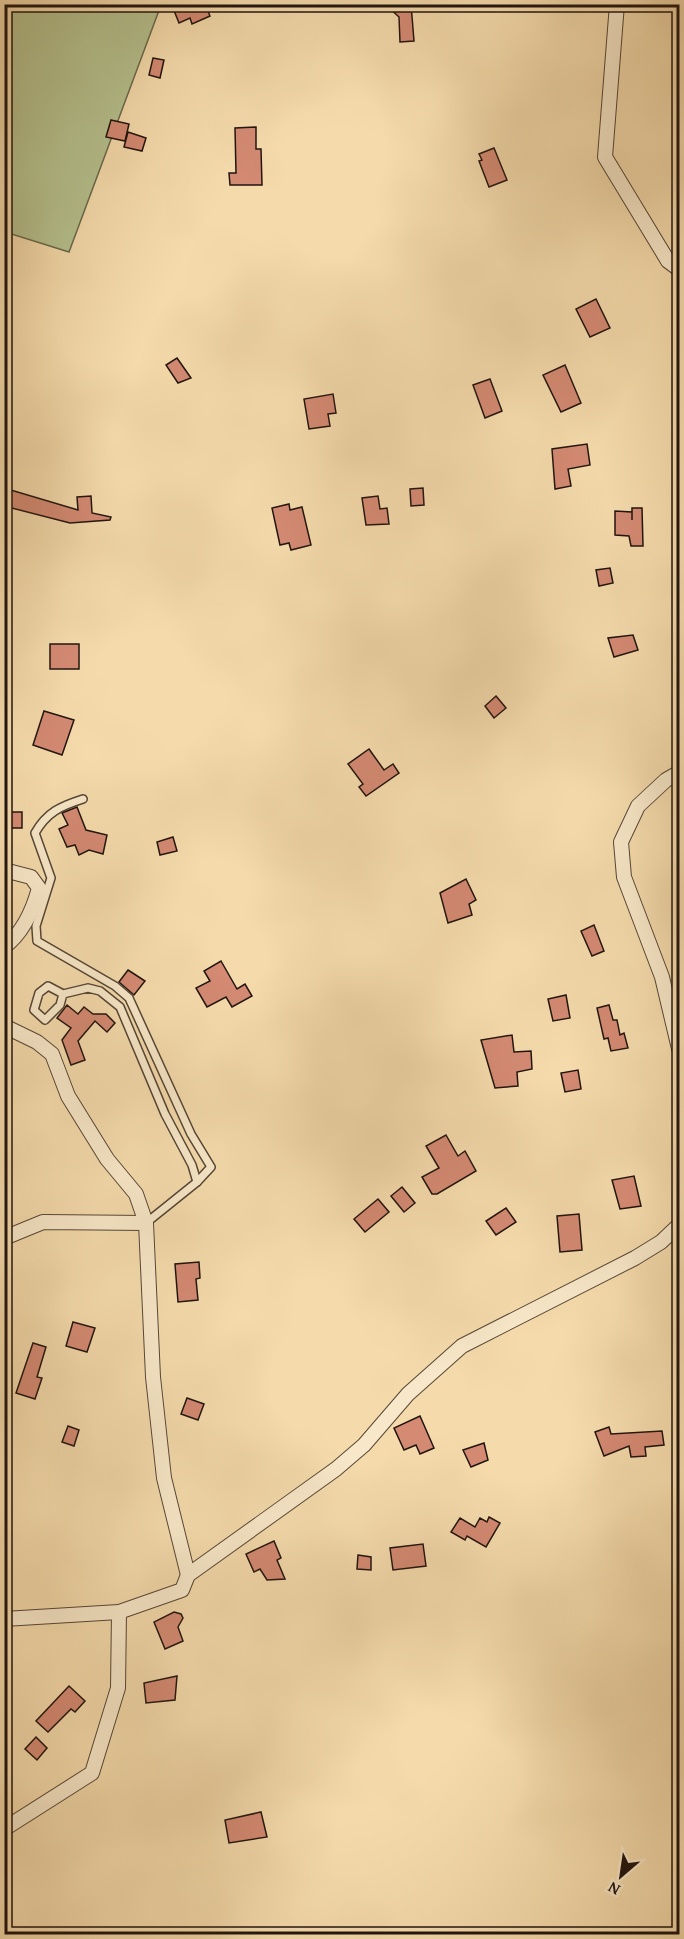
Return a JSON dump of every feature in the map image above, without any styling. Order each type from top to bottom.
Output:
[{"type":"street","points":[[617,4],[605,157],[668,261],[680,270]]},
{"type":"street","points":[[680,772],[666,780],[638,806],[621,842],[624,877],[662,976],[680,1053]]},
{"type":"street","points":[[4,870],[31,877],[39,888],[24,925],[4,947]]},
{"type":"street","points":[[4,1026],[37,1041],[52,1054],[68,1096],[107,1159],[136,1194],[146,1223],[153,1377],[164,1478],[188,1575]]},
{"type":"street","points":[[4,1238],[43,1222],[146,1223]]},
{"type":"street","points":[[4,1619],[119,1612],[182,1590],[188,1575],[336,1469],[364,1445],[408,1394],[462,1346],[626,1263],[661,1242],[680,1224]]},
{"type":"street","points":[[4,1829],[92,1773],[118,1688],[119,1612]]},
{"type":"lane","points":[[83,799],[56,808],[42,821],[35,833],[51,878],[36,926],[37,941],[115,986],[129,998],[191,1134],[211,1167],[198,1182],[146,1223]]},
{"type":"lane","points":[[63,994],[60,1005],[45,1020],[34,1010],[39,993],[48,986],[63,994],[88,987],[100,991],[120,1007],[165,1114],[192,1165],[198,1182]]},
{"type":"green space","points":[[4,5],[161,5],[69,252],[5,232]]},
{"type":"building","points":[[181,4],[205,4],[210,16],[192,24],[190,18],[179,23],[173,8]]},
{"type":"building","points":[[385,4],[411,4],[414,41],[400,42],[399,17]]},
{"type":"building","points":[[153,58],[164,60],[160,78],[149,75]]},
{"type":"building","points":[[111,120],[129,124],[125,141],[106,137]]},
{"type":"building","points":[[256,127],[256,149],[261,149],[262,185],[230,185],[229,173],[236,173],[235,128]]},
{"type":"building","points":[[128,132],[146,138],[142,151],[124,147]]},
{"type":"building","points":[[494,148],[507,180],[489,187],[479,161],[482,160],[479,154]]},
{"type":"building","points":[[596,299],[610,328],[590,337],[576,309]]},
{"type":"building","points":[[177,358],[191,378],[178,383],[166,365]]},
{"type":"building","points":[[565,365],[581,403],[561,412],[543,375]]},
{"type":"building","points":[[490,379],[502,411],[485,418],[473,385]]},
{"type":"building","points":[[333,394],[336,413],[328,414],[330,426],[309,429],[304,399]]},
{"type":"building","points":[[587,444],[590,465],[568,469],[571,486],[555,489],[552,449]]},
{"type":"building","points":[[4,488],[78,510],[77,497],[91,496],[92,513],[111,517],[110,520],[70,523],[4,506]]},
{"type":"building","points":[[423,488],[424,505],[411,506],[410,489]]},
{"type":"building","points":[[378,496],[380,509],[387,508],[389,524],[366,525],[362,498]]},
{"type":"building","points":[[289,504],[290,510],[302,507],[311,545],[291,550],[289,543],[280,545],[272,508]]},
{"type":"building","points":[[632,508],[642,508],[643,546],[631,546],[629,536],[615,535],[615,511],[632,512]]},
{"type":"building","points":[[610,568],[613,583],[599,586],[596,570]]},
{"type":"building","points":[[633,635],[638,650],[614,657],[608,638]]},
{"type":"building","points":[[50,644],[79,644],[79,669],[50,669]]},
{"type":"building","points":[[496,696],[506,708],[494,718],[485,706]]},
{"type":"building","points":[[44,711],[74,720],[62,755],[33,745]]},
{"type":"building","points":[[369,749],[384,770],[393,764],[399,773],[366,796],[359,787],[363,784],[348,764]]},
{"type":"building","points":[[77,807],[86,830],[107,835],[103,854],[89,850],[79,855],[75,845],[67,847],[59,829],[68,825],[62,813]]},
{"type":"building","points":[[9,812],[22,812],[22,828],[9,828]]},
{"type":"building","points":[[173,837],[177,851],[160,855],[157,842]]},
{"type":"building","points":[[466,879],[476,900],[469,904],[472,915],[448,923],[440,893]]},
{"type":"building","points":[[594,925],[604,951],[592,956],[581,931]]},
{"type":"building","points":[[221,961],[237,989],[245,984],[252,996],[232,1007],[226,997],[207,1007],[196,988],[210,981],[204,971]]},
{"type":"building","points":[[128,970],[145,981],[134,995],[119,982]]},
{"type":"building","points":[[566,995],[570,1018],[553,1021],[548,999]]},
{"type":"building","points":[[67,1005],[78,1014],[84,1007],[93,1014],[106,1014],[115,1023],[107,1032],[95,1021],[78,1041],[85,1060],[71,1065],[62,1040],[71,1028],[57,1018]]},
{"type":"building","points":[[609,1005],[613,1020],[617,1020],[620,1035],[624,1033],[628,1048],[611,1051],[608,1038],[604,1039],[597,1008]]},
{"type":"building","points":[[512,1035],[514,1052],[531,1051],[532,1069],[517,1072],[518,1086],[495,1088],[481,1040]]},
{"type":"building","points":[[578,1070],[581,1089],[565,1092],[561,1073]]},
{"type":"building","points":[[446,1135],[458,1156],[465,1151],[476,1171],[437,1194],[432,1194],[422,1177],[439,1168],[426,1146]]},
{"type":"building","points":[[634,1176],[641,1206],[620,1209],[612,1180]]},
{"type":"building","points":[[402,1187],[415,1203],[404,1212],[391,1196]]},
{"type":"building","points":[[378,1199],[389,1212],[365,1232],[354,1219]]},
{"type":"building","points":[[506,1208],[516,1222],[496,1235],[486,1221]]},
{"type":"building","points":[[579,1214],[582,1250],[560,1252],[557,1216]]},
{"type":"building","points":[[199,1262],[200,1278],[196,1279],[198,1300],[178,1302],[175,1264]]},
{"type":"building","points":[[73,1322],[95,1328],[87,1352],[66,1346]]},
{"type":"building","points":[[33,1343],[46,1347],[37,1377],[42,1378],[35,1399],[16,1393]]},
{"type":"building","points":[[187,1398],[204,1404],[198,1420],[181,1414]]},
{"type":"building","points":[[420,1416],[434,1448],[420,1454],[416,1445],[404,1450],[394,1428]]},
{"type":"building","points":[[68,1426],[79,1430],[74,1446],[62,1442]]},
{"type":"building","points":[[609,1427],[611,1434],[662,1431],[664,1445],[645,1447],[646,1456],[631,1457],[629,1446],[604,1456],[595,1432]]},
{"type":"building","points":[[484,1443],[488,1460],[471,1467],[463,1450]]},
{"type":"building","points":[[489,1517],[500,1523],[486,1547],[467,1536],[465,1540],[451,1532],[460,1518],[475,1527],[480,1518],[487,1522]]},
{"type":"building","points":[[274,1541],[281,1558],[277,1560],[285,1579],[267,1580],[260,1569],[254,1572],[246,1554]]},
{"type":"building","points":[[423,1544],[426,1566],[393,1570],[390,1548]]},
{"type":"building","points":[[358,1555],[371,1557],[371,1570],[357,1569]]},
{"type":"building","points":[[174,1612],[181,1614],[183,1618],[178,1627],[183,1641],[165,1649],[154,1622]]},
{"type":"building","points":[[177,1676],[175,1700],[146,1703],[144,1683]]},
{"type":"building","points":[[69,1686],[85,1701],[75,1712],[71,1709],[48,1732],[36,1721]]},
{"type":"building","points":[[36,1737],[47,1748],[37,1760],[25,1749]]},
{"type":"building","points":[[261,1812],[267,1837],[229,1843],[225,1820]]}]
